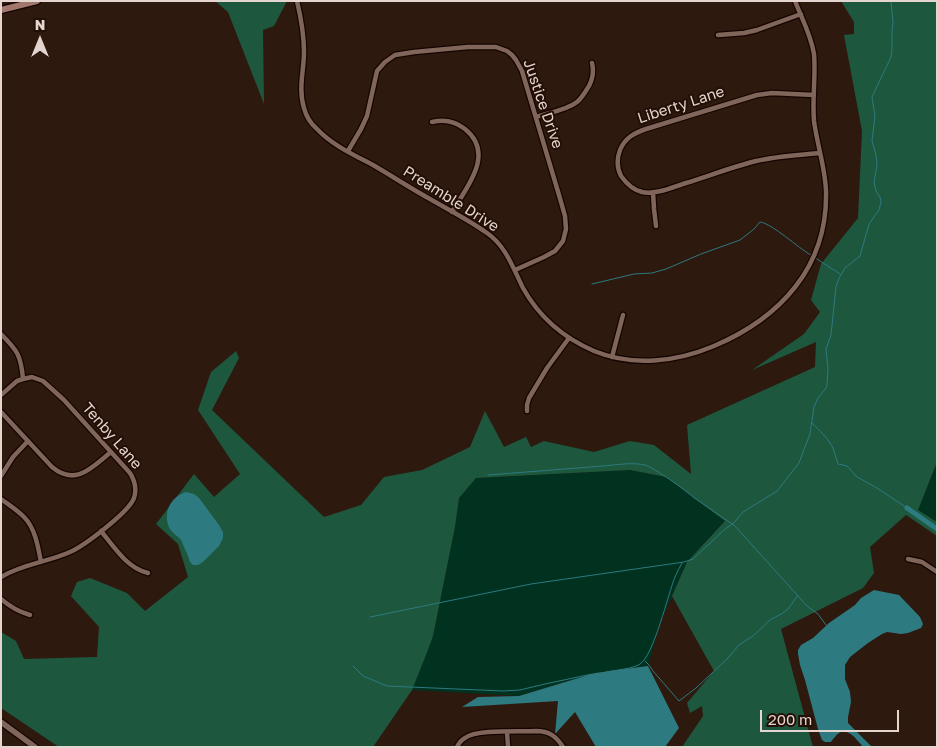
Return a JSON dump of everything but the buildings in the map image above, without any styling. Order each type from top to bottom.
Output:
[{"type":"main road","points":[[1,10],[37,1]]},
{"type":"street","name":"Preamble Drive","points":[[297,1],[304,41],[301,92],[307,117],[318,131],[348,151],[494,238],[504,250],[536,308],[548,321],[569,338],[594,351],[612,357],[659,361],[699,352],[743,332],[763,319],[798,285],[807,271],[820,241],[824,224],[826,198],[824,173],[815,124],[814,53],[810,37],[795,1]]},
{"type":"street","points":[[718,35],[757,30],[801,14]]},
{"type":"street","name":"Justice Drive","points":[[348,151],[367,116],[378,71],[385,62],[395,55],[483,46],[496,47],[507,51],[519,65],[536,116],[564,209],[566,229],[563,242],[555,251],[515,270]]},
{"type":"street","points":[[536,116],[569,106],[579,100],[586,92],[593,77],[592,63]]},
{"type":"street","name":"Liberty Lane","points":[[653,192],[642,192],[630,186],[619,169],[618,156],[620,149],[633,134],[757,95],[772,93],[814,95]]},
{"type":"street","points":[[432,122],[439,120],[459,124],[472,136],[478,146],[479,158],[476,171],[452,212]]},
{"type":"street","points":[[656,226],[653,192],[757,161],[820,153]]},
{"type":"street","points":[[612,357],[623,315]]},
{"type":"street","points":[[1,334],[18,353],[23,379],[17,381],[1,395]]},
{"type":"street","points":[[527,412],[529,398],[547,368],[569,338]]},
{"type":"street","name":"Tenby Lane","points":[[1,577],[74,550],[86,543],[129,507],[136,491],[130,473],[64,400],[38,378],[23,379]]},
{"type":"street","points":[[1,412],[56,470],[66,475],[77,476],[86,472],[111,452]]},
{"type":"street","points":[[1,476],[13,457],[28,442]]},
{"type":"street","points":[[1,499],[22,515],[29,524],[41,562]]},
{"type":"street","points":[[101,531],[127,562],[136,569],[148,573]]},
{"type":"street","points":[[908,559],[922,562],[937,572]]},
{"type":"street","points":[[1,599],[12,608],[30,615]]},
{"type":"street","points":[[1,722],[35,747]]},
{"type":"street","points":[[457,747],[469,735],[488,732],[536,731],[548,732],[557,738],[563,747]]},
{"type":"street","points":[[507,732],[508,747]]},
{"type":"green space","points":[[215,1],[287,1],[274,26],[263,30],[264,104],[228,12]]},
{"type":"green space","points":[[841,1],[937,1],[937,462],[918,510],[937,522],[937,536],[906,515],[870,547],[874,573],[863,588],[781,629],[813,747],[682,747],[703,716],[702,706],[690,713],[687,703],[714,671],[672,596],[687,562],[725,521],[666,477],[630,470],[476,478],[459,498],[433,636],[426,655],[412,690],[373,747],[59,747],[1,708],[1,632],[16,641],[24,659],[97,657],[99,627],[71,596],[77,582],[90,578],[127,593],[145,611],[188,577],[178,544],[156,524],[194,474],[214,497],[240,474],[198,410],[211,372],[236,351],[239,358],[212,410],[324,517],[361,505],[384,477],[422,470],[470,447],[485,411],[504,447],[526,437],[531,447],[544,441],[594,452],[630,441],[654,445],[691,474],[687,425],[815,367],[816,342],[752,370],[804,334],[820,312],[811,300],[821,264],[858,218],[862,131],[844,35],[854,34],[854,22]]},
{"type":"green space","points":[[937,462],[937,522],[918,510]]},
{"type":"green space","points":[[630,470],[666,477],[725,521],[687,562],[660,623],[648,666],[595,673],[519,696],[412,690],[433,636],[459,498],[476,478]]},
{"type":"water","points":[[186,492],[194,494],[199,498],[223,532],[223,538],[219,546],[198,565],[193,565],[190,562],[181,540],[171,531],[167,518],[167,512],[172,502],[180,494]]},
{"type":"water","points":[[874,590],[899,595],[920,617],[923,624],[921,628],[908,633],[887,632],[882,634],[850,657],[845,665],[845,679],[850,692],[851,702],[848,723],[872,747],[863,747],[846,732],[839,733],[831,742],[825,742],[822,740],[818,729],[800,665],[798,650],[801,645],[813,638],[829,623]]},
{"type":"water","points":[[648,666],[679,728],[665,747],[596,747],[575,712],[555,734],[558,701],[462,707],[478,697],[519,696],[595,673]]},
{"type":"waterway","points":[[370,617],[531,584],[684,562],[693,559],[725,529],[733,524],[743,512],[777,491],[799,463],[810,434],[814,407],[827,385],[826,349],[831,335],[836,287],[839,278],[845,268],[860,256],[869,224],[879,210],[881,202],[874,182],[877,165],[872,141],[875,116],[872,97],[891,57],[893,23],[891,1]]},
{"type":"waterway","points":[[592,284],[666,269],[740,240],[760,222],[772,227],[811,255]]},
{"type":"waterway","points":[[814,257],[840,274]]},
{"type":"waterway","points":[[812,423],[831,444],[838,464],[847,466],[857,477],[907,508]]},
{"type":"waterway","points":[[488,475],[624,464],[645,465],[670,480],[735,526],[807,606],[818,614],[826,625]]},
{"type":"waterway","points":[[907,508],[937,529]]},
{"type":"waterway","points":[[606,672],[633,667],[640,664],[645,658],[655,637],[675,577],[682,563]]},
{"type":"waterway","points":[[645,661],[679,701],[696,688],[739,645],[753,636],[770,620],[788,609],[798,595]]},
{"type":"waterway","points":[[353,666],[363,676],[387,686],[503,691],[520,690],[592,674]]}]
